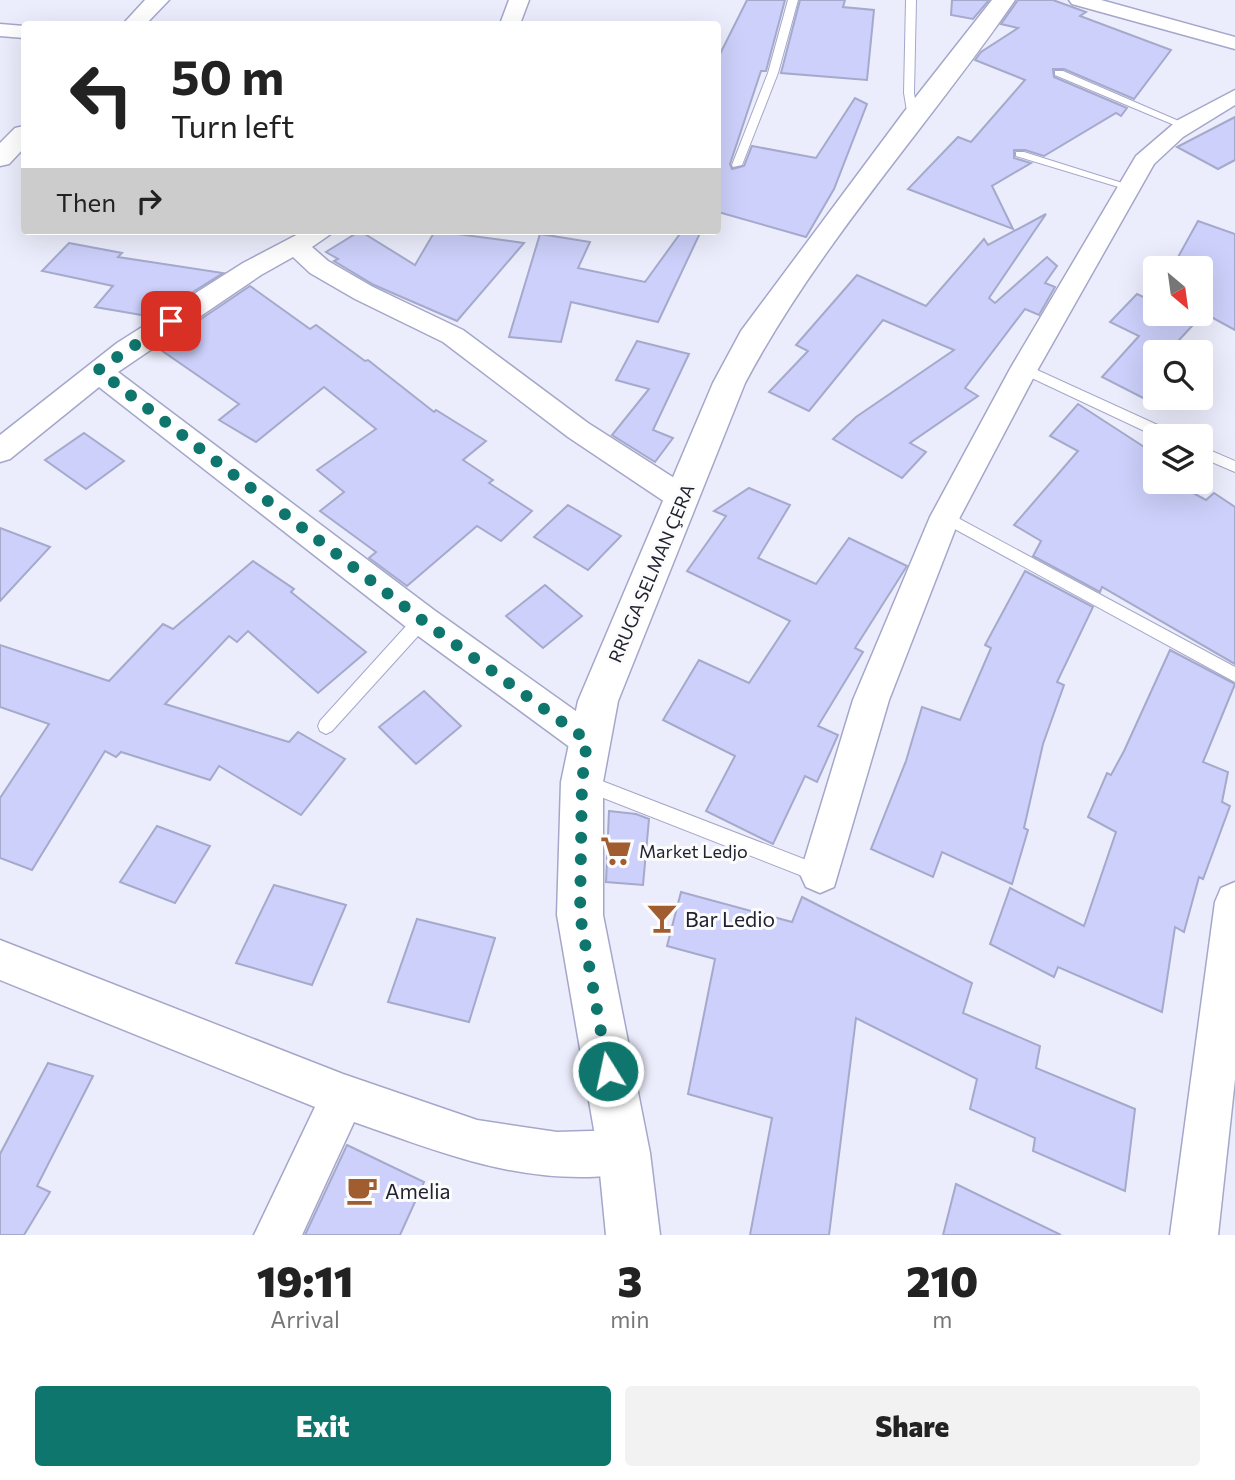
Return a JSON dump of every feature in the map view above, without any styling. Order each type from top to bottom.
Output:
[{"type":"street","points":[[137,21],[158,0]]},
{"type":"street","points":[[511,21],[519,0]]},
{"type":"street","name":"RRUGA SELMAN ÇERA","points":[[633,1235],[624,1153],[580,915],[585,761],[612,664],[729,383],[757,331],[913,117],[1004,0]]},
{"type":"street","points":[[1079,0],[1235,43]]},
{"type":"street","points":[[0,30],[21,32]]},
{"type":"street","points":[[820,874],[870,699],[945,517],[1024,369],[1144,161],[1164,139],[1183,125],[1232,102]]},
{"type":"street","points":[[0,451],[98,370],[252,269],[316,235]]},
{"type":"street","points":[[296,246],[319,267],[364,293],[453,336],[578,430],[682,498]]},
{"type":"street","points":[[98,370],[422,620],[585,761]]},
{"type":"street","points":[[1194,1235],[1235,902]]},
{"type":"street","points":[[0,960],[344,1096],[477,1143],[556,1155],[624,1153]]},
{"type":"street","points":[[278,1235],[344,1096]]},
{"type":"lane","points":[[737,165],[773,73],[793,0]]},
{"type":"lane","points":[[911,0],[909,93],[913,117]]},
{"type":"lane","points":[[1059,73],[1183,125]]},
{"type":"lane","points":[[1020,154],[1129,187]]},
{"type":"lane","points":[[1024,369],[1143,424]]},
{"type":"lane","points":[[1213,457],[1235,467]]},
{"type":"lane","points":[[945,517],[1235,675]]},
{"type":"lane","points":[[326,726],[422,620]]},
{"type":"lane","points":[[585,761],[820,874]]},
{"type":"building","points":[[747,0],[785,0],[766,71],[761,71],[730,164],[732,169],[744,166],[752,146],[816,158],[855,98],[867,104],[834,189],[806,237],[721,213],[721,52]]},
{"type":"building","points":[[800,0],[845,0],[843,7],[874,10],[867,80],[781,73]]},
{"type":"building","points":[[952,0],[989,0],[973,19],[951,15]]},
{"type":"building","points":[[1018,0],[1053,0],[1086,12],[1080,16],[1171,50],[1134,99],[1064,69],[1053,69],[1054,77],[1127,108],[1121,116],[1116,113],[1044,156],[1025,150],[1014,150],[1014,158],[1031,163],[992,186],[1013,229],[908,189],[958,137],[971,142],[1025,80],[975,60],[981,52],[1018,28],[1001,24]]},
{"type":"building","points":[[1235,117],[1235,160],[1218,169],[1177,147]]},
{"type":"building","points":[[1046,214],[989,298],[995,303],[1047,257],[1057,266],[1045,283],[1055,287],[1039,315],[1025,309],[965,388],[978,396],[910,443],[926,452],[902,478],[833,439],[856,417],[954,350],[883,320],[809,411],[769,392],[808,351],[796,345],[857,275],[926,306],[984,239],[988,245]]},
{"type":"building","points":[[1198,221],[1235,234],[1235,330],[1213,318],[1213,256],[1179,256]]},
{"type":"building","points":[[354,235],[366,235],[415,265],[433,235],[465,235],[524,243],[457,321],[374,285],[334,261],[338,259],[326,252]]},
{"type":"building","points":[[540,235],[590,242],[578,268],[645,282],[679,235],[699,235],[658,322],[571,302],[561,342],[509,337]]},
{"type":"building","points":[[69,243],[122,253],[118,257],[223,273],[153,317],[95,307],[113,286],[42,271]]},
{"type":"building","points":[[250,286],[310,329],[316,325],[365,361],[368,360],[434,412],[436,410],[486,441],[463,460],[493,480],[489,483],[532,511],[501,541],[477,526],[407,586],[369,558],[376,552],[320,511],[344,492],[317,470],[376,429],[324,387],[256,442],[219,420],[239,404],[158,348]]},
{"type":"building","points":[[1137,294],[1143,297],[1143,326],[1192,326],[1179,340],[1143,340],[1143,398],[1102,377],[1139,336],[1110,322]]},
{"type":"building","points":[[637,341],[689,354],[653,430],[673,438],[655,462],[612,435],[649,389],[616,380]]},
{"type":"building","points":[[1078,404],[1143,446],[1143,494],[1195,494],[1206,500],[1214,493],[1235,507],[1235,664],[1102,587],[1100,592],[1033,556],[1041,541],[1014,525],[1078,451],[1050,436]]},
{"type":"building","points":[[84,433],[124,461],[86,489],[45,460]]},
{"type":"building","points":[[749,488],[790,505],[758,558],[816,584],[849,538],[907,566],[855,648],[863,652],[818,726],[838,735],[817,782],[805,776],[773,844],[706,811],[735,756],[663,720],[699,660],[749,683],[790,621],[687,571],[726,516],[714,511]]},
{"type":"building","points":[[568,505],[621,536],[588,570],[534,537]]},
{"type":"building","points":[[0,528],[50,547],[0,601]]},
{"type":"building","points":[[253,561],[294,589],[291,592],[366,652],[318,693],[248,631],[237,642],[229,636],[165,704],[289,742],[298,732],[345,759],[301,815],[219,766],[210,780],[121,752],[116,757],[105,751],[32,870],[0,858],[0,798],[49,724],[0,707],[0,645],[109,681],[163,624],[173,629]]},
{"type":"building","points":[[1025,571],[1093,607],[1057,682],[1064,685],[1043,744],[1024,828],[1028,830],[1012,884],[942,852],[933,877],[871,849],[906,761],[922,707],[960,720],[991,648],[985,645]]},
{"type":"building","points":[[545,585],[582,616],[543,648],[506,616]]},
{"type":"building","points":[[1170,650],[1235,684],[1203,762],[1228,772],[1222,802],[1230,806],[1203,879],[1199,877],[1184,932],[1175,927],[1162,1012],[1058,967],[1054,977],[990,944],[1010,888],[1084,926],[1116,832],[1088,817],[1107,773],[1111,775],[1124,751]]},
{"type":"building","points":[[424,691],[461,726],[416,764],[379,727]]},
{"type":"building","points":[[609,811],[636,814],[649,819],[643,885],[606,882]]},
{"type":"building","points":[[157,826],[210,846],[175,903],[120,882]]},
{"type":"building","points":[[274,885],[346,905],[312,985],[236,963]]},
{"type":"building","points":[[681,892],[792,922],[802,897],[972,983],[963,1013],[1040,1046],[1036,1068],[1135,1109],[1125,1191],[1033,1151],[1035,1138],[970,1109],[977,1079],[856,1018],[829,1235],[750,1235],[772,1118],[688,1094],[715,959],[667,946]]},
{"type":"building","points":[[417,919],[495,938],[469,1022],[388,1002]]},
{"type":"building","points":[[48,1063],[93,1076],[37,1186],[50,1192],[24,1235],[0,1235],[0,1154]]},
{"type":"building","points":[[347,1145],[424,1182],[400,1235],[305,1235]]},
{"type":"building","points":[[956,1184],[1061,1235],[943,1235]]},
{"type":"place","name":"Market Ledjo","points":[[616,851]]},
{"type":"place","name":"Bar Ledio","points":[[662,918]]},
{"type":"place","name":"Amelia","points":[[362,1190]]},
{"type":"route","points":[[171,321],[98,370],[422,620],[587,740],[582,782],[580,915],[608,1071]]}]
